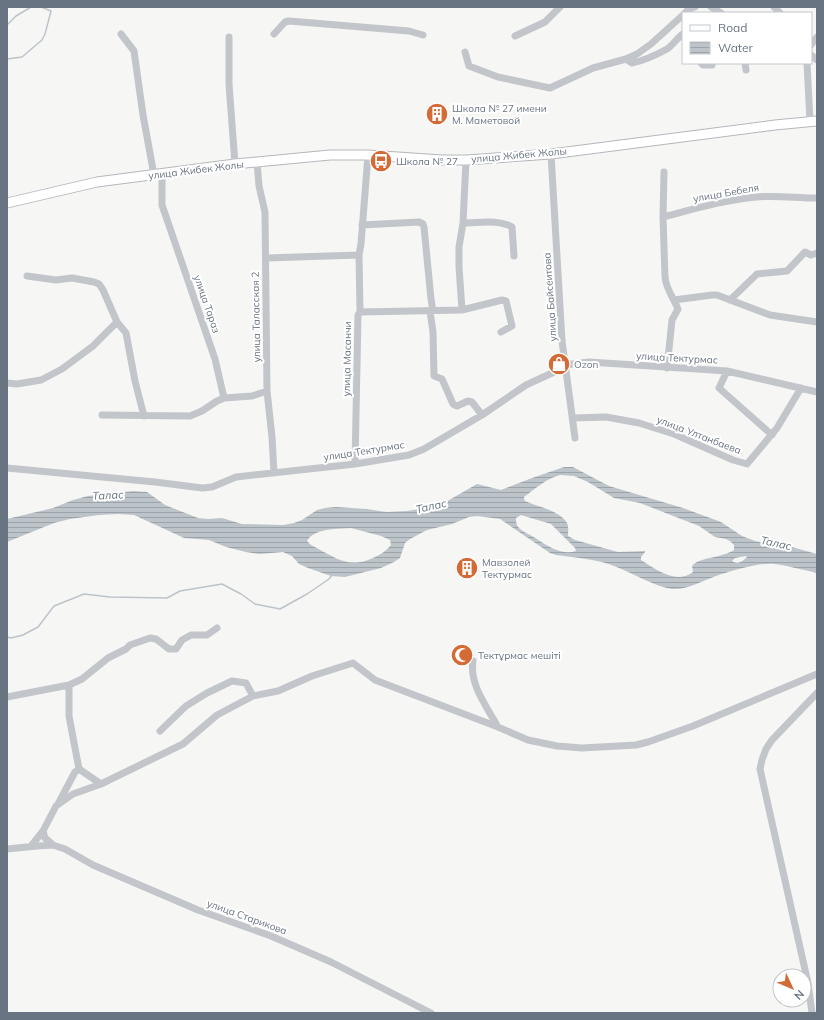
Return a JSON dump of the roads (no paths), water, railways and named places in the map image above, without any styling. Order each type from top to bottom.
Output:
[{"type":"main road","name":"улица Жибек Жолы","points":[[7,203],[97,182],[235,164],[330,155],[368,155],[442,160],[466,160],[551,154],[814,121]]},
{"type":"street","points":[[516,36],[545,22],[560,7]]},
{"type":"street","points":[[686,12],[695,7]]},
{"type":"street","points":[[465,52],[469,66],[498,76],[550,88],[593,68],[626,59],[637,54],[651,44],[682,16]]},
{"type":"street","points":[[274,34],[285,22],[288,21],[409,31],[423,35]]},
{"type":"street","name":"улица Тараз","points":[[121,34],[134,51],[143,115],[158,175],[162,205],[215,359],[224,398]]},
{"type":"street","points":[[626,59],[632,63],[644,59],[668,48],[682,35]]},
{"type":"street","points":[[229,37],[229,84],[235,164]]},
{"type":"street","points":[[702,64],[712,65]]},
{"type":"street","points":[[807,64],[814,121]]},
{"type":"street","name":"улица Байсеитова","points":[[551,154],[562,341],[575,438]]},
{"type":"street","name":"улица Масанчи","points":[[356,464],[358,315],[360,312],[359,255],[368,155]]},
{"type":"street","points":[[462,310],[459,247],[463,223],[466,160]]},
{"type":"street","name":"улица Таласская 2","points":[[257,162],[259,186],[265,212],[267,391],[274,473]]},
{"type":"street","points":[[664,172],[663,217],[666,285],[678,309],[672,320],[667,368]]},
{"type":"street","name":"улица Бебеля","points":[[663,217],[719,202],[755,197],[817,198]]},
{"type":"street","points":[[362,225],[418,222],[423,224],[432,311],[434,376],[442,379],[453,404],[457,406],[468,401],[472,402],[482,415]]},
{"type":"street","points":[[463,223],[498,223],[507,224],[512,227],[514,256]]},
{"type":"street","points":[[730,300],[757,274],[787,271],[805,252],[810,254],[817,253]]},
{"type":"street","points":[[266,258],[359,255]]},
{"type":"street","points":[[27,276],[56,280],[72,278],[98,284],[103,290],[117,322],[126,333],[135,381],[144,416]]},
{"type":"street","points":[[674,300],[712,295],[770,315],[817,322]]},
{"type":"street","points":[[360,312],[462,310],[502,300],[506,301],[512,326],[501,332]]},
{"type":"street","points":[[7,383],[17,384],[41,380],[62,369],[93,346],[117,322]]},
{"type":"street","name":"улица Тектурмас","points":[[7,468],[212,488],[236,477],[356,464],[409,455],[424,450],[526,386],[563,368],[566,365],[589,362],[727,371],[817,392]]},
{"type":"street","name":"улица Тектурмас","points":[[727,371],[719,388],[772,435]]},
{"type":"street","points":[[772,435],[801,388]]},
{"type":"street","points":[[102,415],[190,416],[202,411],[217,400],[252,396],[267,391]]},
{"type":"street","name":"улица Ултанбаева","points":[[573,418],[606,417],[639,423],[674,434],[733,460],[747,464],[772,435]]},
{"type":"street","points":[[7,697],[69,685],[82,679],[108,658],[126,649],[130,645],[150,638],[156,639],[169,649],[176,649],[182,640],[191,635],[207,635],[217,628]]},
{"type":"street","points":[[473,661],[472,676],[475,684],[498,727]]},
{"type":"street","points":[[56,806],[73,794],[101,784],[183,744],[217,714],[253,696],[278,691],[312,676],[353,663],[375,680],[528,740],[557,746],[582,748],[636,745],[648,742],[693,726],[817,674]]},
{"type":"street","points":[[160,731],[186,706],[207,693],[232,681],[246,683],[253,696]]},
{"type":"street","points":[[69,685],[69,716],[79,769],[101,784]]},
{"type":"street","points":[[812,1013],[808,983],[760,770],[766,749],[772,740],[817,693]]},
{"type":"street","points":[[31,846],[43,830],[79,769]]},
{"type":"street","points":[[43,830],[45,838],[53,846]]},
{"type":"street","points":[[7,849],[31,846],[53,846]]},
{"type":"street","name":"улица Старикова","points":[[53,846],[65,849],[92,865],[198,910],[271,936],[331,962],[431,1013]]},
{"type":"water","name":"Талас","points":[[564,467],[573,467],[609,486],[683,508],[721,522],[742,536],[755,541],[764,543],[774,542],[817,554],[817,573],[775,564],[762,564],[716,576],[689,587],[678,589],[666,588],[611,565],[588,559],[550,553],[500,519],[477,516],[427,530],[405,543],[400,558],[394,562],[381,568],[345,577],[331,576],[308,568],[299,564],[292,556],[283,552],[260,554],[226,547],[209,540],[184,538],[134,515],[99,515],[70,519],[54,523],[7,542],[7,519],[53,508],[88,496],[133,491],[147,492],[165,505],[198,518],[222,518],[242,524],[283,525],[302,520],[317,510],[325,508],[336,507],[367,509],[386,512],[407,511],[433,507],[444,503],[477,484],[501,490]],"holes":[[[560,475],[574,476],[588,482],[614,498],[640,503],[699,526],[715,537],[730,541],[734,545],[734,550],[729,553],[695,563],[692,566],[693,572],[687,576],[680,577],[659,571],[641,560],[641,557],[645,551],[618,552],[575,540],[568,536],[568,525],[559,515],[548,509],[525,501],[524,499],[524,497],[537,487]],[[521,515],[551,524],[575,548],[576,551],[558,551],[547,546],[521,529],[517,525],[516,518]],[[351,528],[381,536],[390,540],[391,545],[376,557],[356,563],[334,557],[311,545],[307,541],[310,537],[320,531]],[[746,556],[747,557],[738,563],[732,561],[735,558]]]},
{"type":"waterway","points":[[7,25],[16,16],[31,7]]},
{"type":"waterway","points":[[7,59],[22,57],[42,40],[51,11],[41,7]]},
{"type":"waterway","points":[[7,637],[11,638],[23,635],[38,627],[54,606],[84,594],[110,597],[167,598],[180,591],[222,584],[241,594],[255,604],[280,609],[307,594],[329,579],[332,575]]},
{"type":"place","name":"Школа № 27 имени М. Маметовой","points":[[437,114]]},
{"type":"place","name":"Школа № 27","points":[[381,161]]},
{"type":"place","name":"Ozon","points":[[559,364]]},
{"type":"place","name":"Мавзолей Тектурмас","points":[[467,568]]},
{"type":"place","name":"Тектұрмас мешіті","points":[[462,655]]}]
